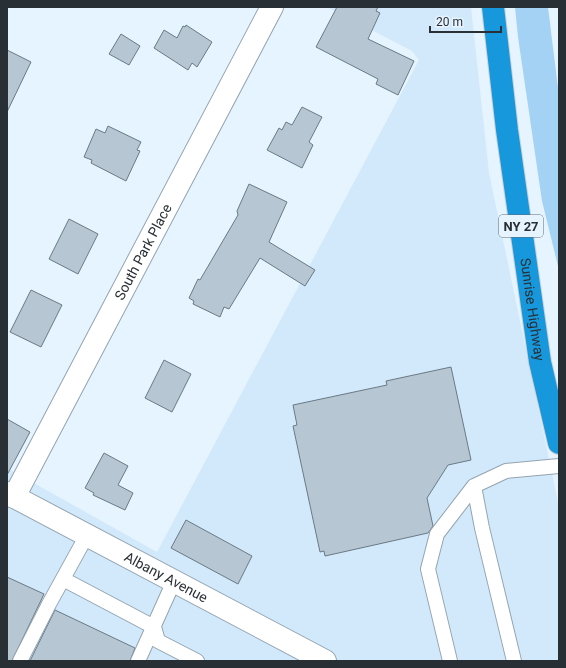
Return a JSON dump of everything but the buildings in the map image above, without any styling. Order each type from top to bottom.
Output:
[{"type":"highway","name":"Sunrise Highway","points":[[494,7],[508,138],[540,362],[559,443]]},
{"type":"street","name":"South Park Place","points":[[11,495],[272,7]]},
{"type":"street","name":"Albany Avenue","points":[[11,495],[320,660]]},
{"type":"lane","points":[[450,661],[428,568],[437,534],[474,486],[506,471],[559,466]]},
{"type":"lane","points":[[474,486],[482,528],[514,661]]},
{"type":"lane","points":[[20,661],[87,535]]},
{"type":"lane","points":[[63,580],[154,627],[158,641],[197,661]]},
{"type":"lane","points":[[138,661],[174,581]]},
{"type":"shaded area","points":[[327,7],[471,7],[489,173],[559,507],[559,661],[7,661],[7,468],[157,552],[419,60],[412,51]]},
{"type":"shaded area","points":[[515,7],[548,7],[559,96],[559,270],[542,201]]}]
